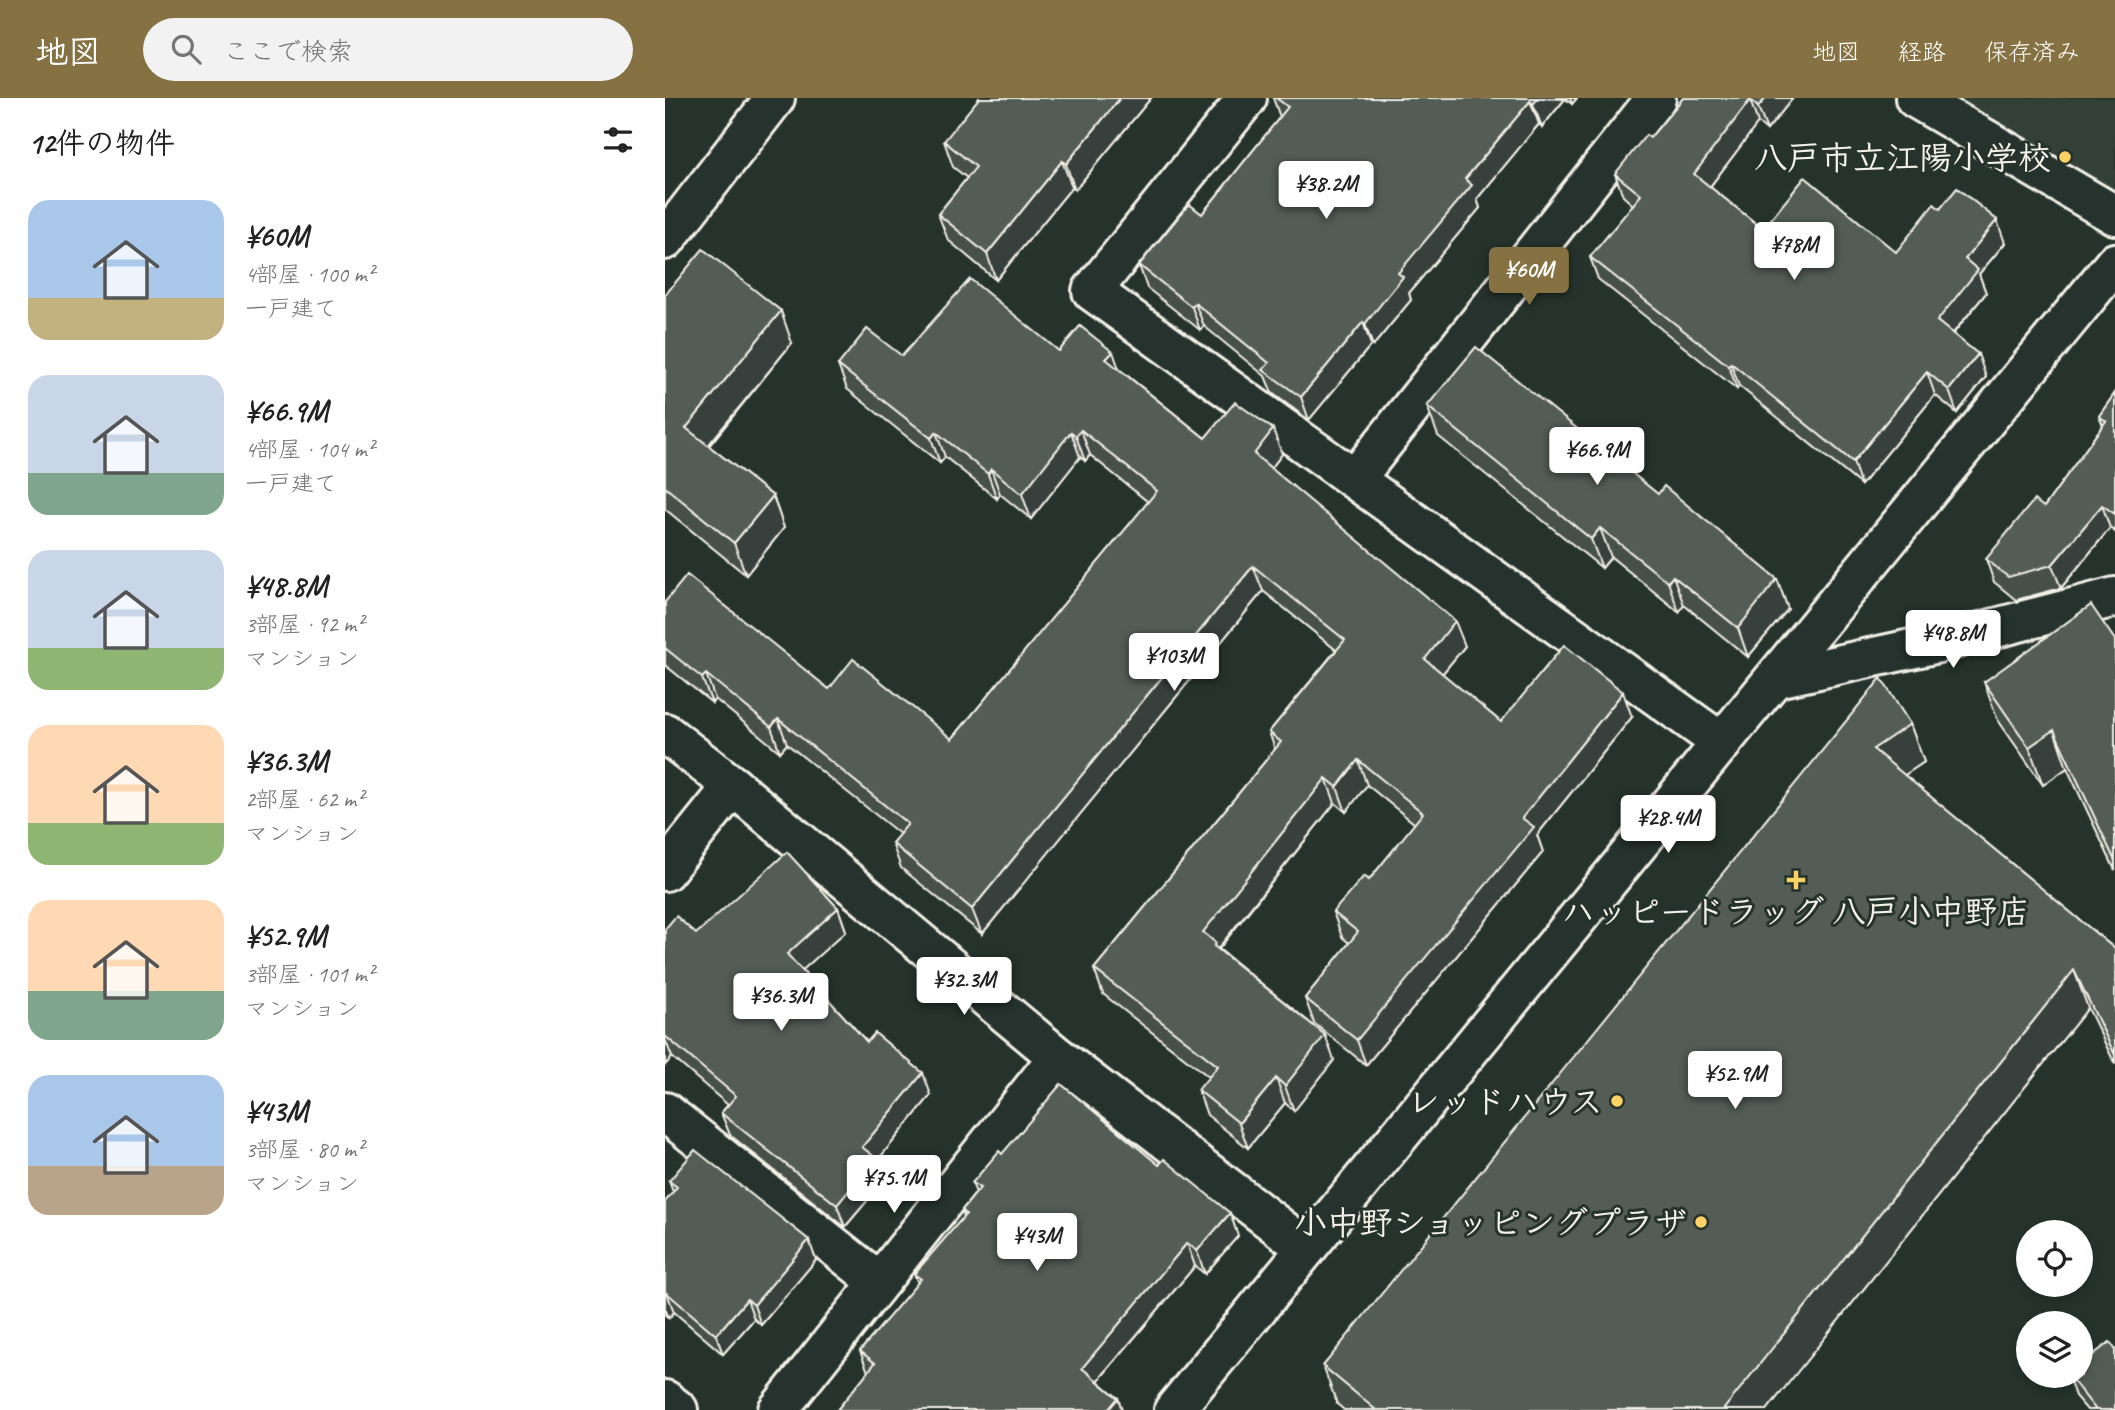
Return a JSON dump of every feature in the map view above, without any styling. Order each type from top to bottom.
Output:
[{"type":"street","points":[[665,240],[775,98]]},
{"type":"street","points":[[1247,98],[1092,291],[1722,743]]},
{"type":"street","points":[[1355,479],[1656,98]]},
{"type":"street","points":[[1915,98],[2115,215]]},
{"type":"street","points":[[1174,1410],[1305,1247],[1777,678],[2115,263]]},
{"type":"street","points":[[1777,678],[1934,644],[2115,597]]},
{"type":"street","points":[[665,733],[733,786],[1058,1057],[1305,1247]]},
{"type":"street","points":[[665,870],[733,786]]},
{"type":"street","points":[[778,1410],[1058,1057]]},
{"type":"street","points":[[665,1112],[879,1283]]},
{"type":"street","points":[[665,1400],[678,1410]]},
{"type":"shaded area","name":"八戸市立江陽小学校","points":[[1915,98],[2115,98],[2115,215]]},
{"type":"building","points":[[979,98],[1120,98],[1066,164],[1062,161],[987,254],[938,214],[976,167],[944,141]]},
{"type":"building","points":[[1276,98],[1538,98],[1533,104],[1530,101],[1465,179],[1472,185],[1398,273],[1403,277],[1301,397],[1263,370],[1269,363],[1195,303],[1192,307],[1139,265],[1189,204],[1202,214],[1288,107]]},
{"type":"building","points":[[1683,98],[1766,98],[1758,107],[1750,100],[1694,174],[1763,229],[1805,177],[1896,252],[1934,204],[1940,209],[1957,188],[1997,220],[1965,259],[1978,270],[1937,321],[1978,354],[1949,390],[1927,372],[1853,462],[1731,363],[1729,366],[1590,257],[1641,195],[1615,174],[1646,135],[1650,138]]},
{"type":"building","points":[[703,249],[781,311],[686,428],[773,496],[734,543],[665,487],[665,295]]},
{"type":"building","points":[[970,279],[1059,351],[1080,326],[1113,352],[1106,359],[1205,438],[1235,402],[1273,429],[1254,454],[1455,621],[1425,659],[1501,722],[1564,645],[1623,692],[1522,818],[1534,827],[1357,1040],[1305,998],[1358,932],[1333,912],[1364,876],[1369,880],[1423,813],[1358,760],[1337,787],[1326,778],[1203,932],[1216,943],[1214,946],[1325,1035],[1285,1086],[1276,1078],[1239,1123],[1198,1090],[1218,1066],[1094,969],[1281,742],[1269,732],[1345,640],[1253,566],[972,909],[892,843],[908,824],[778,719],[771,727],[706,674],[702,678],[665,648],[665,602],[687,575],[829,689],[853,659],[952,739],[1157,491],[1081,430],[1076,436],[1071,432],[1022,494],[991,469],[988,474],[936,432],[931,438],[838,365],[867,329],[902,356]]},
{"type":"building","points":[[1476,347],[1658,494],[1664,486],[1777,579],[1738,628],[1673,576],[1668,582],[1600,528],[1591,539],[1427,406]]},
{"type":"building","points":[[2115,393],[2115,514],[2102,505],[2052,565],[2008,577],[1986,559],[2034,500],[2044,507],[2106,421],[2099,416]]},
{"type":"building","points":[[2091,605],[2115,640],[2115,861],[2054,730],[2029,747],[1984,682]]},
{"type":"building","name":"小中野ショッピングプラザ","points":[[1881,678],[1910,724],[1873,749],[2115,949],[2115,1055],[2074,970],[1723,1410],[1376,1410],[1323,1366]]},
{"type":"building","points":[[787,852],[838,908],[787,954],[867,1042],[875,1033],[923,1073],[862,1147],[876,1158],[837,1205],[721,1113],[736,1096],[665,1036],[665,929],[676,916],[696,934]]},
{"type":"building","points":[[1061,1084],[1159,1165],[1164,1159],[1230,1213],[1197,1251],[1187,1243],[1082,1368],[1118,1398],[1108,1410],[837,1410],[875,1363],[860,1351],[921,1279],[914,1274],[966,1214],[962,1210],[980,1188],[972,1183],[999,1151],[1002,1154]]},
{"type":"building","points":[[695,1150],[809,1240],[754,1305],[747,1299],[716,1335],[667,1293],[665,1295],[665,1202],[677,1187],[669,1181]]},
{"type":"building","points":[[2110,1342],[2115,1349],[2115,1410],[2096,1410],[2079,1388],[2093,1388],[2093,1355]]},
{"type":"place","name":"八戸市立江陽小学校","points":[[2065,157]]},
{"type":"place","name":"ハッピードラッグ 八戸小中野店","points":[[1796,880]]},
{"type":"place","name":"レッドハウス","points":[[1617,1101]]},
{"type":"place","name":"小中野ショッピングプラザ","points":[[1701,1222]]}]
